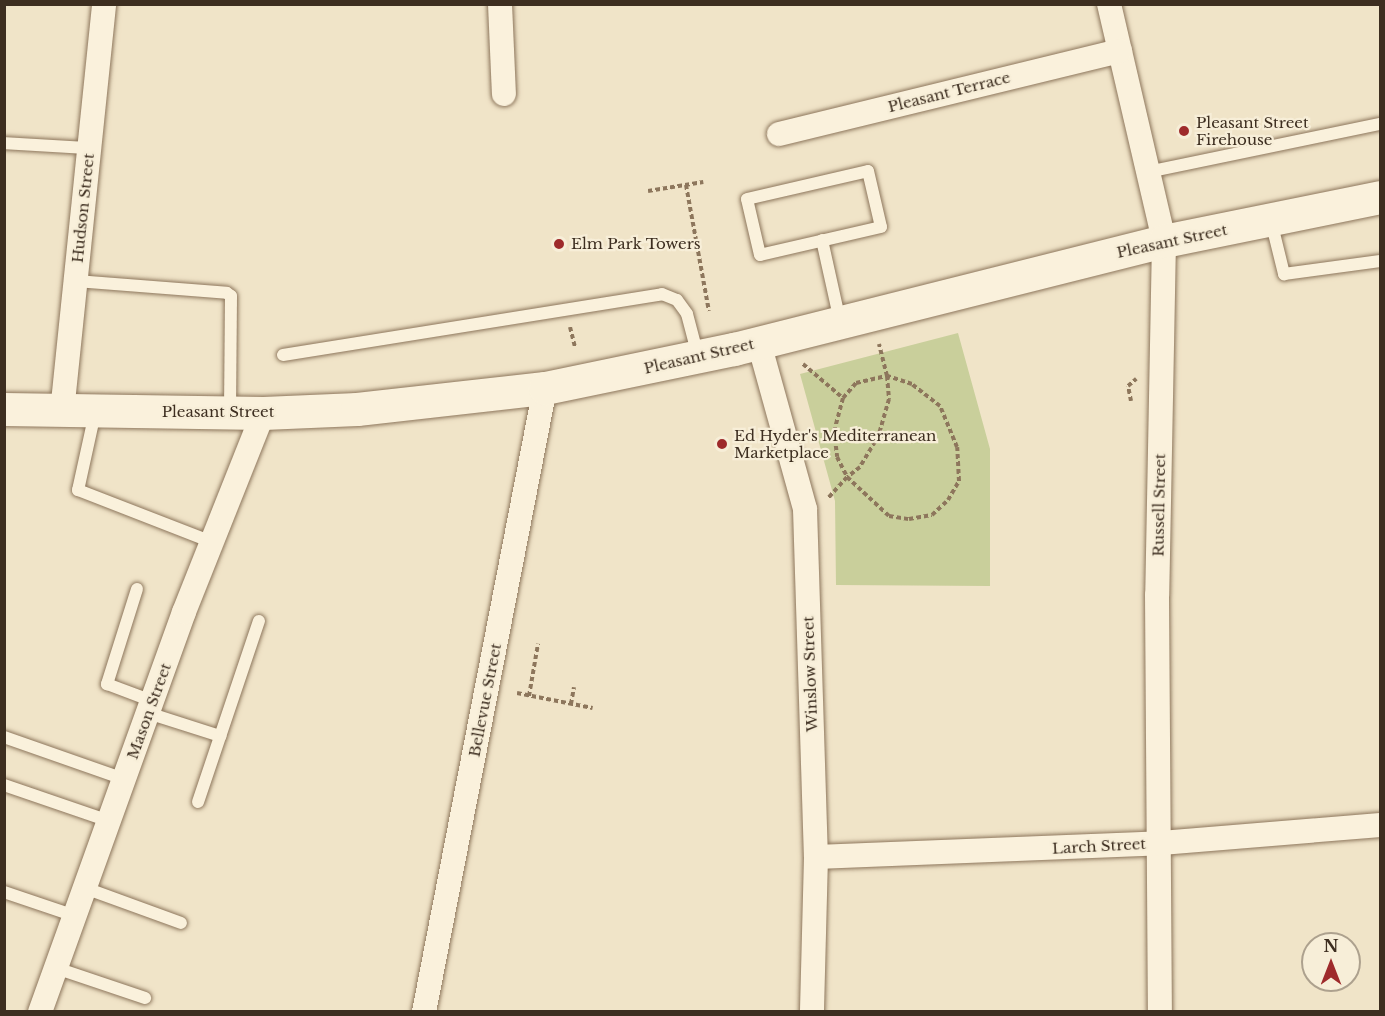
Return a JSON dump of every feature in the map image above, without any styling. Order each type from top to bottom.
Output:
[{"type":"main road","name":"Pleasant Street","points":[[4,409],[62,412],[263,413],[357,409],[545,388],[759,343],[1164,241],[1380,197]]},
{"type":"street","name":"Hudson Street","points":[[62,412],[104,4]]},
{"type":"street","points":[[500,4],[504,94]]},
{"type":"street","name":"Russell Street","points":[[1109,4],[1164,241],[1157,596],[1161,843],[1160,1011]]},
{"type":"street","name":"Pleasant Terrace","points":[[779,134],[1120,51]]},
{"type":"street","name":"Winslow Street","points":[[759,343],[805,509],[816,856],[812,1011]]},
{"type":"street","name":"Bellevue Street","points":[[424,1011],[545,388]]},
{"type":"street","name":"Mason Street","points":[[40,1011],[150,707],[263,413]]},
{"type":"street","name":"Larch Street","points":[[816,856],[1161,843],[1380,825]]},
{"type":"lane","points":[[1148,172],[1380,124]]},
{"type":"lane","points":[[4,143],[89,148]]},
{"type":"lane","points":[[868,171],[881,227],[822,240],[760,255],[747,199],[868,171]]},
{"type":"lane","points":[[1270,220],[1284,274],[1380,261]]},
{"type":"lane","points":[[822,240],[840,322]]},
{"type":"lane","points":[[76,281],[227,292],[231,296],[230,413]]},
{"type":"lane","points":[[283,355],[662,294],[677,300],[687,314],[698,357]]},
{"type":"lane","points":[[96,412],[78,490],[212,542]]},
{"type":"lane","points":[[137,589],[107,684],[150,707],[220,736]]},
{"type":"lane","points":[[198,802],[259,621]]},
{"type":"lane","points":[[4,737],[124,779]]},
{"type":"lane","points":[[4,785],[109,821]]},
{"type":"lane","points":[[85,888],[181,923]]},
{"type":"lane","points":[[4,892],[75,916]]},
{"type":"lane","points":[[56,968],[145,998]]},
{"type":"path","points":[[648,191],[703,182]]},
{"type":"path","points":[[686,185],[711,321]]},
{"type":"path","points":[[570,323],[575,347]]},
{"type":"path","points":[[828,499],[847,477],[860,467],[879,435],[889,399],[887,376],[879,344]]},
{"type":"path","points":[[803,364],[843,398]]},
{"type":"path","points":[[887,376],[907,380],[940,406],[957,447],[959,481],[932,515],[909,519],[889,516],[847,477],[837,457],[834,431],[843,398],[856,383],[887,376]]},
{"type":"path","points":[[529,696],[538,644]]},
{"type":"path","points":[[571,704],[574,687]]},
{"type":"path","points":[[517,693],[593,708]]},
{"type":"green space","points":[[958,333],[990,449],[990,586],[836,585],[835,501],[800,374]]},
{"type":"place","name":"Pleasant Street Firehouse","points":[[1184,131]]},
{"type":"place","name":"Elm Park Towers","points":[[559,244]]},
{"type":"place","name":"Ed Hyder's Mediterranean Marketplace","points":[[722,444]]}]
